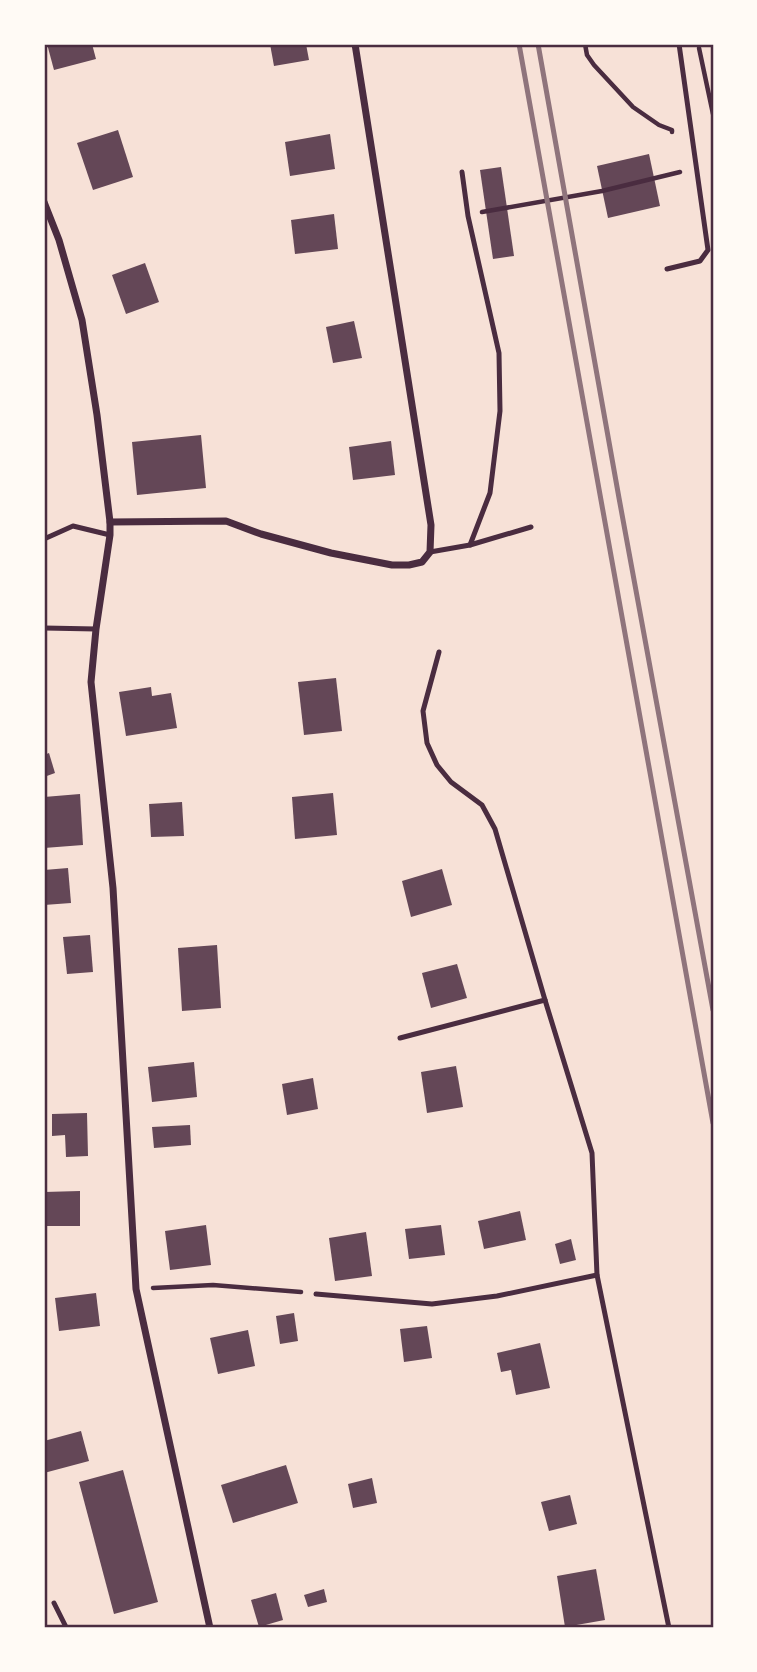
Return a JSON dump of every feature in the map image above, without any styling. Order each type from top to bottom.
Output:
[{"type":"street","points":[[110,522],[226,521],[261,534],[331,553],[392,565],[422,562],[430,552],[430,525],[355,44]]},
{"type":"street","points":[[44,202],[59,240],[82,320],[110,522],[91,682],[113,888],[136,1289],[208,1628]]},
{"type":"lane","points":[[667,269],[700,261],[708,250],[679,44]]},
{"type":"lane","points":[[462,172],[468,216],[499,354],[500,411],[491,493],[470,545]]},
{"type":"lane","points":[[44,539],[73,526],[110,535]]},
{"type":"lane","points":[[430,552],[470,545],[531,527]]},
{"type":"lane","points":[[44,628],[96,629]]},
{"type":"lane","points":[[439,652],[423,711],[427,743],[437,765],[451,782],[482,805],[495,829],[592,1153],[597,1275],[669,1628]]},
{"type":"lane","points":[[400,1038],[545,1000]]},
{"type":"lane","points":[[316,1294],[432,1304],[497,1296],[597,1275]]},
{"type":"lane","points":[[54,1603],[69,1628]]},
{"type":"path","points":[[585,44],[593,65],[633,107],[659,125],[672,130],[674,140]]},
{"type":"path","points":[[698,44],[713,114]]},
{"type":"path","points":[[678,161],[680,172]]},
{"type":"path","points":[[468,216],[696,170]]},
{"type":"path","points":[[136,1289],[213,1285],[316,1294]]},
{"type":"building","points":[[47,44],[92,44],[96,59],[54,70]]},
{"type":"building","points":[[270,44],[306,44],[309,60],[274,66]]},
{"type":"building","points":[[118,130],[133,177],[93,190],[77,143]]},
{"type":"building","points":[[330,134],[335,169],[290,176],[285,142]]},
{"type":"building","points":[[649,154],[660,206],[608,218],[597,166]]},
{"type":"building","points":[[501,167],[514,256],[493,259],[480,170]]},
{"type":"building","points":[[334,214],[338,249],[295,254],[291,220]]},
{"type":"building","points":[[145,263],[159,302],[126,314],[112,275]]},
{"type":"building","points":[[354,321],[362,358],[333,363],[326,327]]},
{"type":"building","points":[[201,435],[206,488],[137,495],[132,442]]},
{"type":"building","points":[[391,441],[395,475],[353,480],[349,447]]},
{"type":"building","points":[[336,678],[342,731],[304,735],[298,682]]},
{"type":"building","points":[[151,687],[152,696],[171,693],[177,728],[126,736],[119,692]]},
{"type":"building","points":[[49,753],[55,773],[44,777],[44,755]]},
{"type":"building","points":[[333,793],[337,835],[295,839],[292,797]]},
{"type":"building","points":[[80,794],[83,845],[44,848],[44,797]]},
{"type":"building","points":[[182,802],[184,836],[151,837],[149,804]]},
{"type":"building","points":[[68,868],[71,903],[44,905],[44,870]]},
{"type":"building","points":[[442,869],[452,905],[411,917],[402,881]]},
{"type":"building","points":[[90,935],[93,972],[67,974],[63,937]]},
{"type":"building","points":[[217,945],[221,1008],[182,1011],[178,948]]},
{"type":"building","points":[[457,964],[467,998],[431,1008],[422,973]]},
{"type":"building","points":[[194,1062],[197,1097],[152,1102],[148,1067]]},
{"type":"building","points":[[456,1066],[463,1107],[427,1113],[421,1072]]},
{"type":"building","points":[[313,1078],[318,1109],[287,1115],[282,1084]]},
{"type":"building","points":[[87,1113],[88,1156],[66,1157],[65,1135],[52,1136],[52,1114]]},
{"type":"building","points":[[190,1125],[191,1145],[154,1148],[152,1127]]},
{"type":"building","points":[[80,1191],[80,1226],[44,1226],[44,1192]]},
{"type":"building","points":[[520,1211],[526,1240],[484,1249],[478,1221]]},
{"type":"building","points":[[206,1225],[211,1265],[170,1270],[165,1231]]},
{"type":"building","points":[[441,1225],[445,1255],[409,1259],[405,1229]]},
{"type":"building","points":[[366,1232],[372,1276],[335,1281],[329,1238]]},
{"type":"building","points":[[571,1239],[576,1260],[560,1264],[555,1244]]},
{"type":"building","points":[[96,1293],[100,1326],[59,1331],[55,1298]]},
{"type":"building","points":[[294,1313],[298,1341],[280,1344],[276,1316]]},
{"type":"building","points":[[427,1326],[432,1358],[404,1362],[400,1329]]},
{"type":"building","points":[[248,1330],[255,1366],[218,1374],[210,1338]]},
{"type":"building","points":[[540,1343],[550,1388],[516,1395],[511,1370],[501,1372],[497,1353]]},
{"type":"building","points":[[81,1431],[89,1461],[44,1473],[44,1441]]},
{"type":"building","points":[[286,1465],[298,1503],[233,1523],[221,1485]]},
{"type":"building","points":[[123,1470],[158,1602],[114,1614],[79,1482]]},
{"type":"building","points":[[372,1478],[377,1503],[353,1508],[348,1484]]},
{"type":"building","points":[[570,1495],[577,1524],[549,1531],[541,1502]]},
{"type":"building","points":[[596,1569],[605,1620],[565,1627],[557,1576]]},
{"type":"building","points":[[324,1589],[327,1602],[308,1607],[304,1595]]},
{"type":"building","points":[[276,1593],[283,1620],[259,1627],[251,1600]]},
{"type":"railway","points":[[519,44],[713,1123]]},
{"type":"railway","points":[[538,44],[713,1010]]}]
